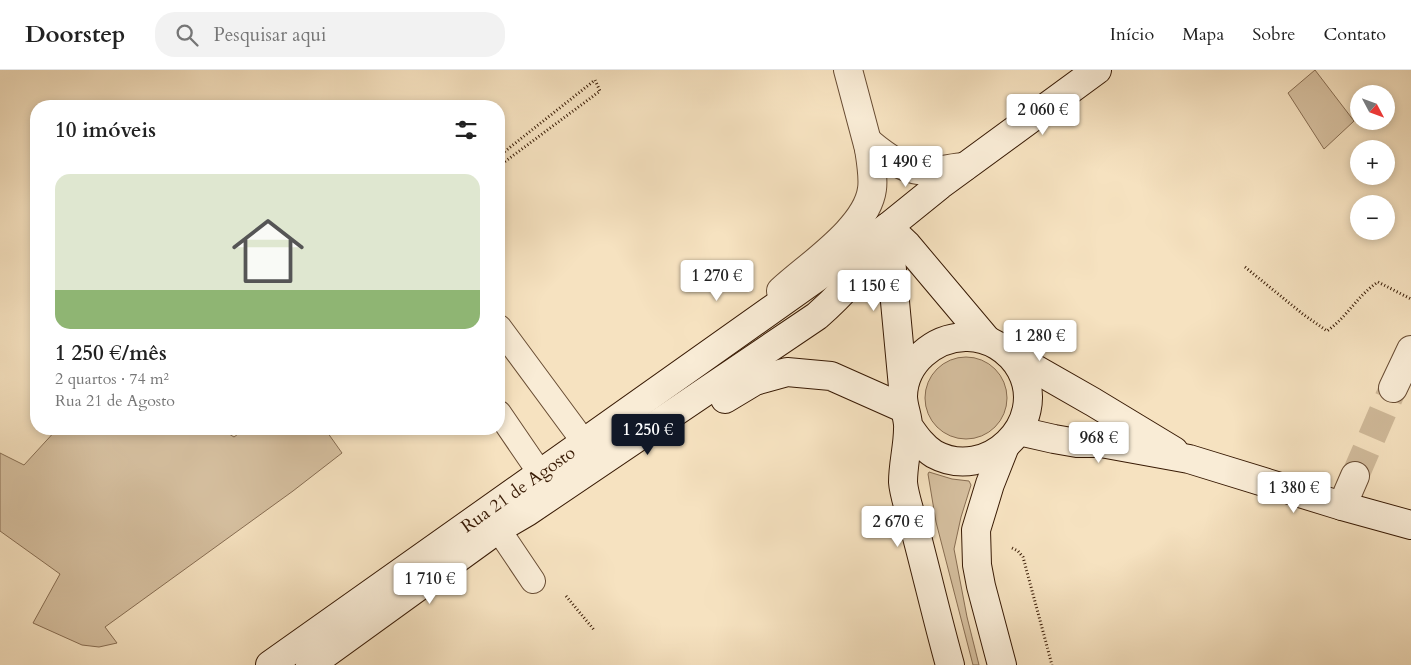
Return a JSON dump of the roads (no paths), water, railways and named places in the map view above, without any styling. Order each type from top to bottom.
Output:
[{"type":"street","points":[[848,70],[868,142],[888,227],[905,409],[920,442],[934,454],[952,460],[971,461],[989,456],[1012,439],[1054,439],[1077,443],[1101,443],[1188,459],[1411,525]]},
{"type":"street","name":"Rua 21 de Agosto","points":[[580,436],[692,366],[888,227],[964,168],[1097,70]]},
{"type":"street","points":[[868,142],[886,158],[900,165],[931,171],[964,168]]},
{"type":"street","points":[[692,366],[846,235],[868,204],[873,188],[868,142]]},
{"type":"street","points":[[888,227],[900,237],[1021,371],[1027,390],[1026,411],[990,484],[976,530],[977,565],[981,586],[1002,665]]},
{"type":"street","name":"Rua 21 de Agosto","points":[[310,665],[498,529],[548,483],[580,436],[785,279],[822,255],[888,227]]},
{"type":"street","name":"Rua 21 de Agosto","points":[[270,665],[548,483],[769,351],[817,316],[840,295],[865,265],[888,227]]},
{"type":"street","points":[[950,665],[903,482],[907,377],[914,362],[925,351],[939,342],[954,337],[971,337],[998,347],[1188,459]]},
{"type":"street","points":[[1393,388],[1411,350]]},
{"type":"street","name":"Rua 21 de Agosto","points":[[548,483],[582,489],[604,479],[706,410],[755,381],[788,372],[831,376],[905,409]]},
{"type":"street","points":[[1342,506],[1355,476]]},
{"type":"lane","points":[[505,335],[580,436]]},
{"type":"lane","points":[[505,422],[548,483]]},
{"type":"lane","points":[[498,529],[533,581]]},
{"type":"tunnel","points":[[1355,476],[1393,388]]}]
